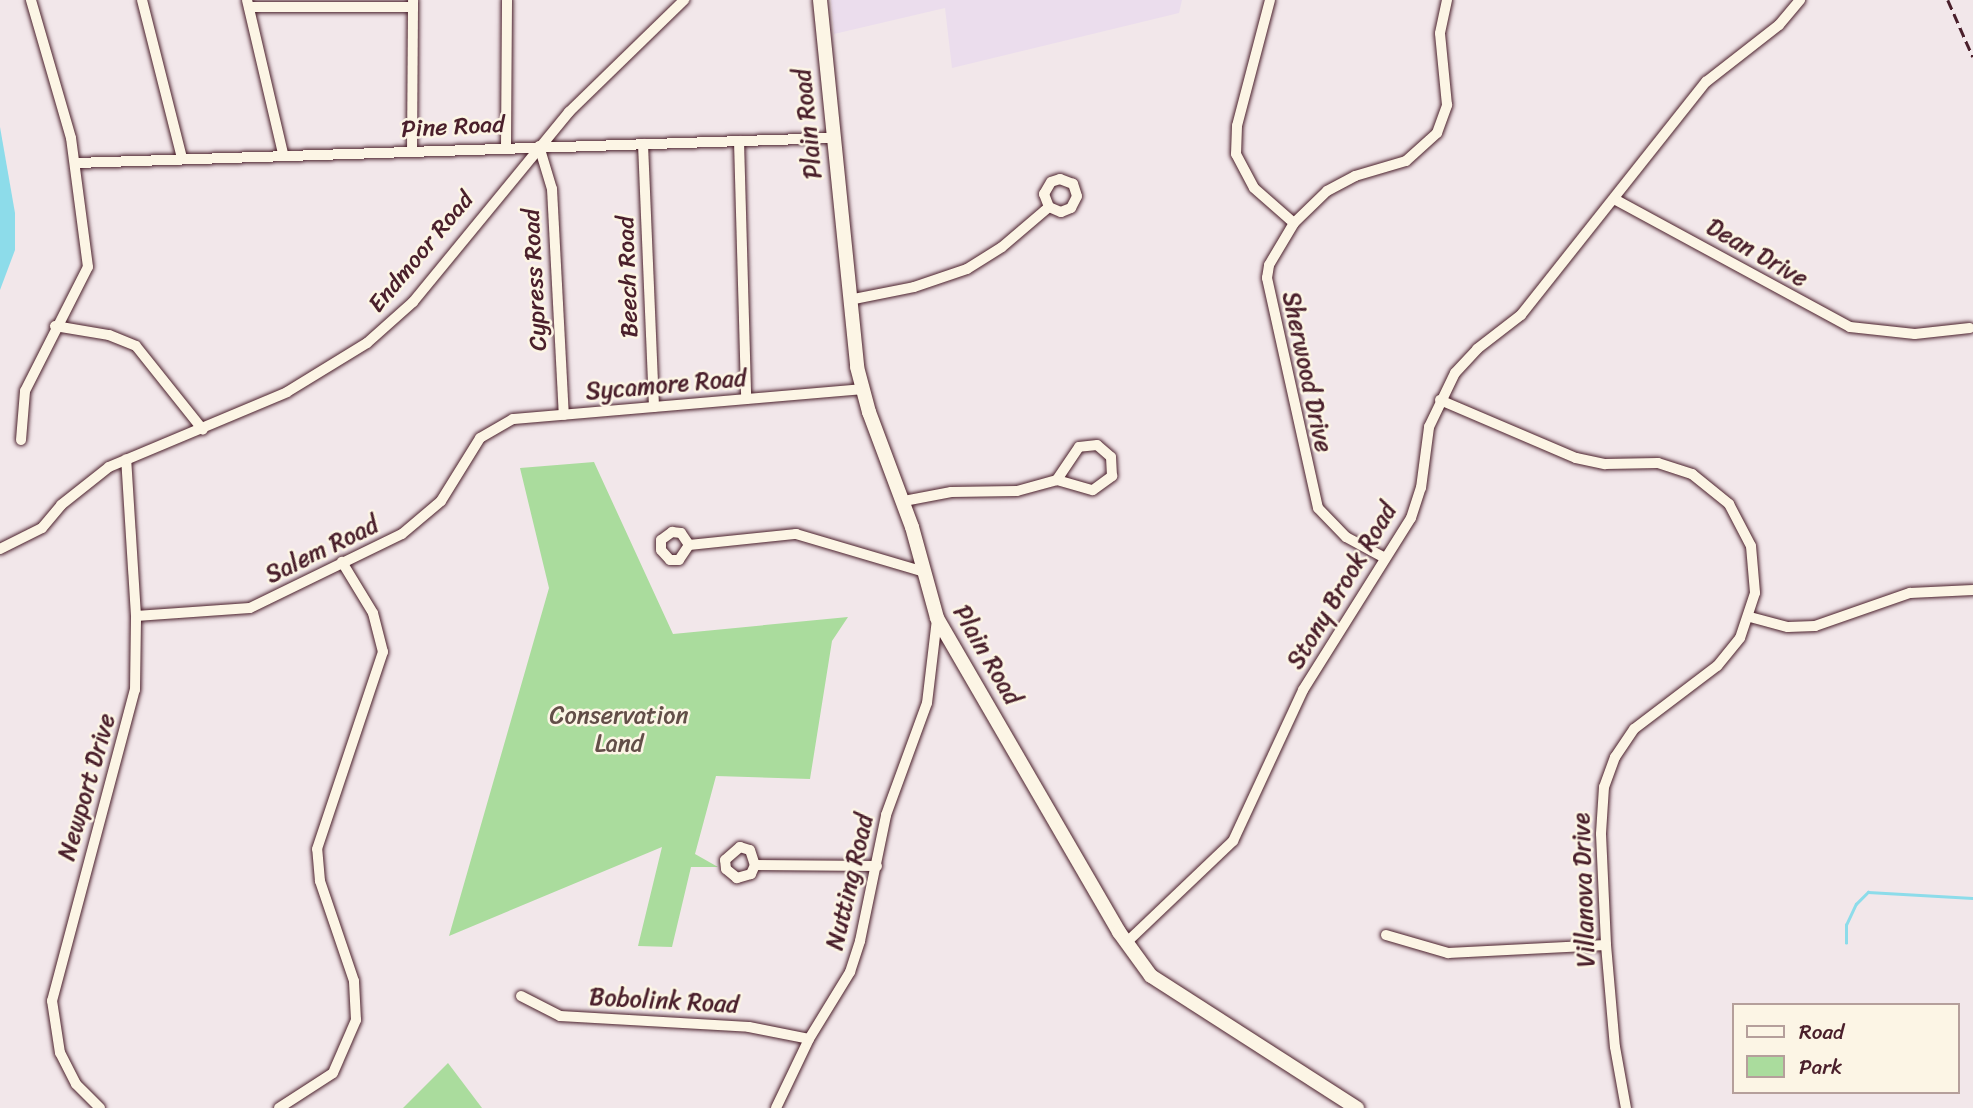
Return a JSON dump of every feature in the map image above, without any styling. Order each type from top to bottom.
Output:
[{"type":"main road","name":"Plain Road","points":[[820,0],[849,300],[862,389],[904,501],[937,618],[1126,943],[1151,976],[1175,995],[1357,1108]]},
{"type":"street","points":[[21,440],[25,391],[55,326],[88,267],[76,163],[60,90],[31,0]]},
{"type":"street","points":[[142,0],[182,158]]},
{"type":"street","points":[[506,146],[507,0]]},
{"type":"street","name":"Endmoor Road","points":[[0,549],[42,528],[87,482],[126,459],[203,430],[316,376],[390,324],[539,146],[617,62],[684,0]]},
{"type":"street","points":[[1270,0],[1236,135],[1236,154],[1254,188],[1294,223]]},
{"type":"street","name":"Sherwood Drive","points":[[1385,558],[1334,528],[1323,517],[1312,492],[1267,292],[1269,265],[1294,223],[1344,180],[1406,161],[1437,133],[1447,104],[1440,33],[1447,0]]},
{"type":"street","name":"Stony Brook Road","points":[[1126,943],[1226,852],[1303,690],[1415,508],[1429,428],[1440,400],[1461,365],[1521,315],[1616,200],[1706,82],[1779,25],[1800,0]]},
{"type":"street","points":[[283,154],[248,3],[413,4],[412,151]]},
{"type":"street","name":"Pine Road","points":[[76,163],[506,146],[832,138]]},
{"type":"street","points":[[739,141],[746,399]]},
{"type":"street","name":"Beech Road","points":[[643,144],[654,407]]},
{"type":"street","name":"Cypress Road","points":[[539,146],[552,189],[564,415]]},
{"type":"street","name":"Dean Drive","points":[[1616,200],[1850,327],[1880,333],[1970,328]]},
{"type":"street","points":[[849,300],[955,275],[1002,247],[1049,207]]},
{"type":"street","points":[[55,326],[117,337],[136,346],[203,430]]},
{"type":"street","name":"Sycamore Road","points":[[480,438],[513,419],[862,389]]},
{"type":"street","name":"Villanova Drive","points":[[1440,400],[1576,458],[1605,464],[1658,463],[1702,480],[1736,514],[1751,546],[1756,581],[1750,617],[1726,658],[1646,716],[1615,757],[1601,811],[1606,945],[1615,1047],[1626,1108]]},
{"type":"street","name":"Salem Road","points":[[136,616],[250,608],[402,534],[430,513],[451,488],[480,438]]},
{"type":"street","points":[[904,501],[951,492],[1017,491],[1056,480],[1087,490],[1099,489],[1112,475],[1111,457],[1103,448],[1085,445],[1074,451],[1056,480]]},
{"type":"street","name":"Newport Drive","points":[[100,1108],[76,1084],[60,1053],[52,1001],[131,709],[136,616],[126,459]]},
{"type":"street","points":[[689,545],[796,534],[924,572]]},
{"type":"street","points":[[279,1108],[333,1073],[356,1020],[354,981],[320,881],[317,849],[383,652],[373,613],[342,562]]},
{"type":"street","points":[[1750,617],[1788,627],[1815,626],[1910,593],[1973,590]]},
{"type":"street","name":"Nutting Road","points":[[776,1108],[809,1040],[850,972],[877,866],[886,815],[927,703],[937,618]]},
{"type":"street","points":[[934,652],[952,644]]},
{"type":"street","points":[[755,864],[877,866]]},
{"type":"street","points":[[1386,934],[1448,953],[1606,945]]},
{"type":"street","name":"Bobolink Road","points":[[521,996],[560,1016],[749,1027],[809,1040]]},
{"type":"shaded area","points":[[831,0],[1182,0],[1179,13],[952,68],[945,8],[834,34]]},
{"type":"green space","name":"Conservation Land","points":[[594,462],[673,634],[848,617],[832,641],[810,779],[716,776],[695,854],[718,867],[691,867],[672,947],[638,946],[662,847],[449,936],[549,588],[520,468]]},
{"type":"green space","points":[[448,1063],[482,1108],[403,1108]]},
{"type":"water","points":[[0,127],[15,213],[15,250],[0,290]]},
{"type":"waterway","points":[[1846,943],[1846,925],[1856,904],[1868,892],[1973,898]]},
{"type":"railway","points":[[1948,0],[1973,57]]}]
